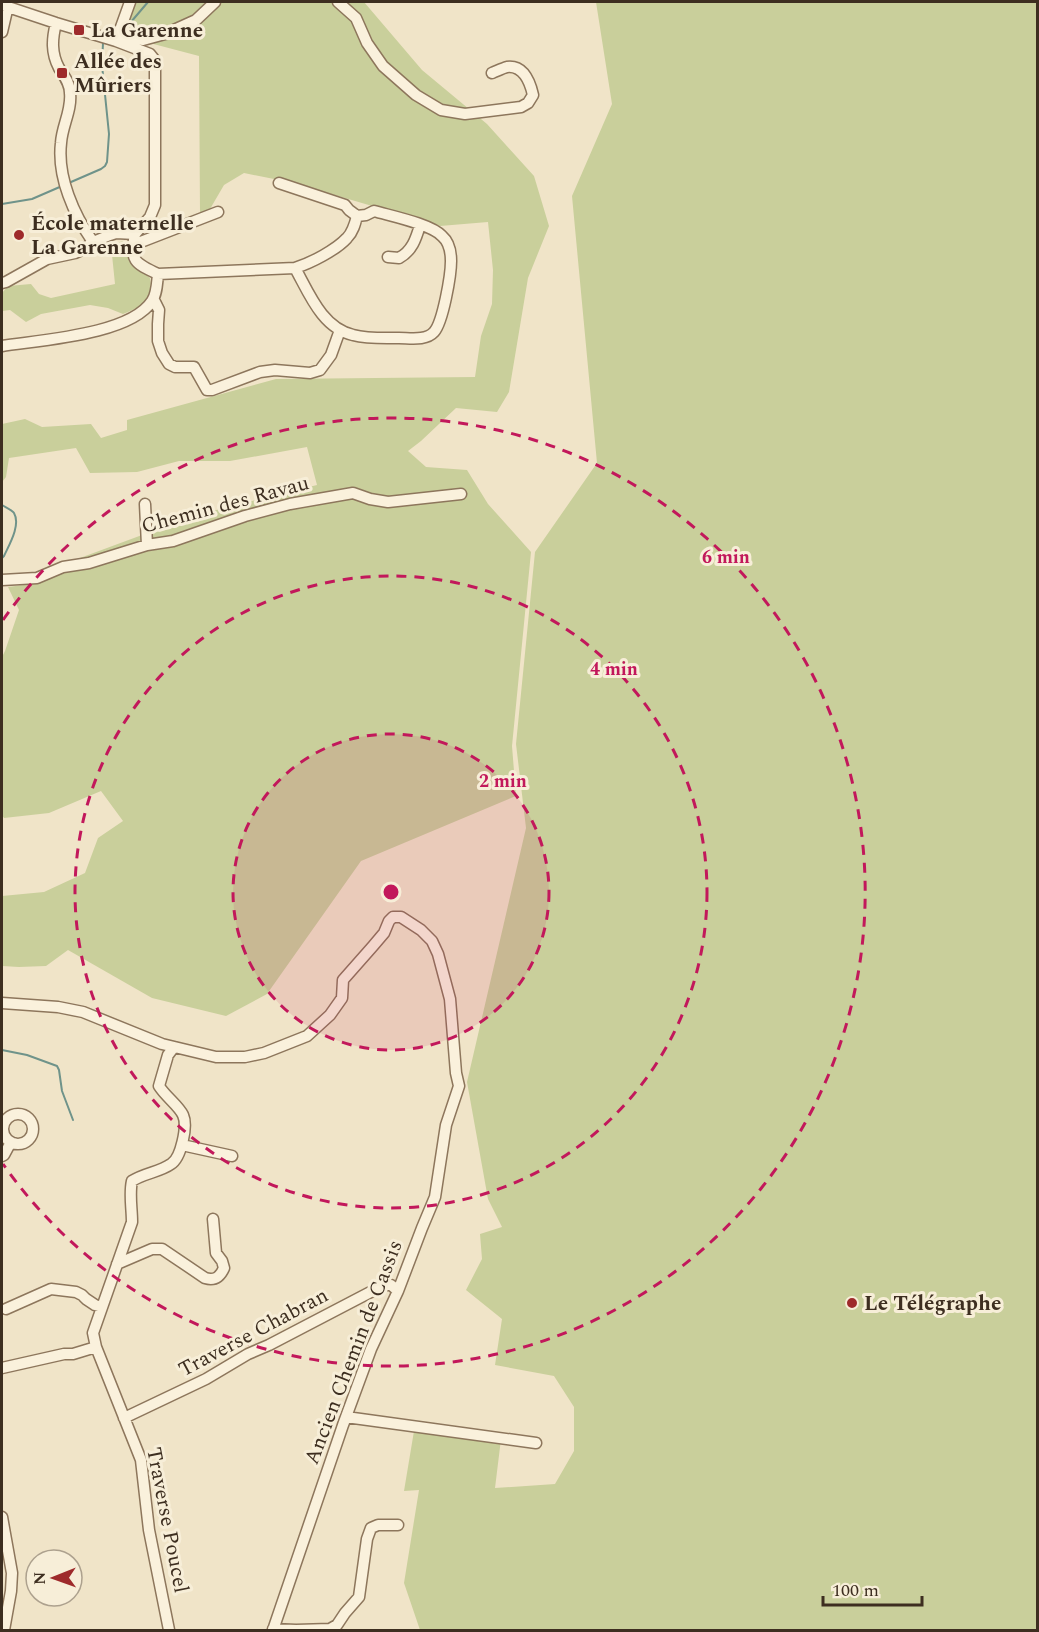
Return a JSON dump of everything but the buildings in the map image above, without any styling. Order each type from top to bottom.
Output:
[{"type":"street","points":[[117,38],[130,2]]},
{"type":"street","points":[[2,32],[5,5],[27,7],[56,23],[79,30],[117,38],[143,40],[165,34],[196,20],[215,2]]},
{"type":"street","points":[[338,2],[356,18],[367,43],[384,66],[416,95],[441,110],[465,114],[521,107],[528,104],[533,95],[530,82],[521,70],[508,67],[492,73]]},
{"type":"street","points":[[56,23],[52,48],[70,90],[70,105],[61,141],[62,171],[78,217],[93,242]]},
{"type":"street","points":[[117,38],[150,54],[156,67],[156,205],[134,239],[134,258],[140,266],[158,274],[295,268],[308,264],[348,238],[357,216]]},
{"type":"street","points":[[279,183],[345,205],[357,216],[374,211],[436,230],[445,238],[450,249],[451,261],[444,308],[435,331],[429,336],[419,338],[367,337],[351,335],[340,330],[328,322],[320,312],[295,268]]},
{"type":"street","points":[[2,283],[47,259],[75,254],[93,242],[116,233],[134,239],[218,212]]},
{"type":"street","points":[[388,257],[399,258],[408,251],[416,241],[420,225]]},
{"type":"street","points":[[2,346],[81,334],[121,324],[137,315],[153,300],[158,274]]},
{"type":"street","points":[[153,300],[159,310],[158,341],[162,353],[169,364],[175,367],[194,367],[207,390],[260,372],[275,370],[310,373],[320,370],[331,355],[340,330]]},
{"type":"street","name":"Chemin des Ravau","points":[[2,580],[37,578],[63,567],[89,563],[147,545],[173,541],[245,516],[290,504],[353,493],[388,502],[461,494]]},
{"type":"street","points":[[145,504],[147,545]]},
{"type":"street","name":"Ancien Chemin de Cassis","points":[[174,1047],[216,1057],[245,1057],[264,1053],[307,1036],[330,1015],[342,998],[343,980],[384,933],[393,917],[401,917],[432,941],[438,954],[450,999],[459,1086],[446,1125],[435,1197],[398,1292],[371,1349],[273,1630]]},
{"type":"street","points":[[2,1003],[57,1007],[83,1012],[174,1047],[168,1055],[159,1086],[183,1115],[185,1124],[182,1145],[174,1163],[139,1176],[132,1181],[130,1190],[132,1222],[93,1333],[96,1347],[73,1354],[2,1368]]},
{"type":"street","points":[[16,1114],[27,1117],[32,1132],[27,1141],[11,1142],[7,1139],[2,1127],[7,1119],[16,1114]]},
{"type":"street","points":[[2,1156],[11,1142]]},
{"type":"street","points":[[182,1145],[232,1156]]},
{"type":"street","points":[[117,1264],[152,1249],[162,1249],[205,1278],[211,1280],[219,1277],[224,1268],[216,1253],[213,1219]]},
{"type":"street","name":"Traverse Chabran","points":[[124,1418],[206,1379],[248,1354],[269,1346],[384,1285],[391,1285],[398,1292]]},
{"type":"street","points":[[3,1310],[51,1289],[76,1292],[102,1307]]},
{"type":"street","points":[[86,1299],[96,1324]]},
{"type":"street","name":"Traverse Poucel","points":[[96,1347],[141,1460],[149,1530],[169,1630]]},
{"type":"street","points":[[346,1417],[536,1443]]},
{"type":"street","points":[[2,1517],[12,1573],[4,1630]]},
{"type":"street","points":[[273,1630],[330,1629],[337,1625],[359,1597],[367,1539],[371,1528],[378,1525],[398,1525]]},
{"type":"green space","points":[[135,2],[364,2],[422,70],[487,124],[534,176],[549,226],[528,278],[509,392],[497,412],[456,408],[408,451],[426,467],[467,470],[488,504],[531,552],[512,746],[516,796],[361,861],[267,994],[226,1016],[152,998],[68,950],[46,966],[2,966],[2,896],[44,892],[85,873],[98,838],[123,821],[101,791],[49,813],[4,818],[2,815],[2,657],[19,610],[8,587],[39,583],[80,558],[196,515],[317,485],[307,447],[230,461],[179,461],[137,472],[90,473],[76,448],[9,458],[6,477],[2,482],[2,424],[25,419],[42,427],[91,424],[101,438],[127,430],[127,420],[276,379],[475,377],[481,336],[492,304],[493,270],[488,222],[440,226],[294,183],[244,173],[224,185],[210,209],[200,213],[199,56],[142,41],[125,29]]},
{"type":"green space","points":[[596,2],[1037,2],[1037,1630],[420,1630],[404,1583],[419,1490],[404,1491],[415,1425],[501,1439],[495,1488],[555,1484],[574,1451],[574,1407],[554,1376],[495,1365],[502,1319],[466,1290],[482,1259],[480,1234],[502,1227],[488,1199],[467,1082],[526,828],[516,744],[535,552],[597,463],[572,196],[612,104]]},
{"type":"green space","points":[[123,241],[131,262],[150,278],[148,298],[136,308],[123,314],[108,308],[90,305],[41,314],[26,322],[10,310],[2,311],[2,293],[8,286],[31,284],[39,294],[51,298],[115,284],[111,245]]},
{"type":"waterway","points":[[125,29],[148,2]]},
{"type":"waterway","points":[[71,182],[101,169],[107,162],[109,134],[102,65],[103,43]]},
{"type":"waterway","points":[[2,204],[32,199],[62,186]]},
{"type":"waterway","points":[[2,505],[14,513],[16,518],[11,541],[2,558]]},
{"type":"waterway","points":[[2,1050],[27,1055],[57,1066],[62,1091],[73,1120]]},
{"type":"place","name":"La Garenne","points":[[79,30]]},
{"type":"place","name":"Allée des Mûriers","points":[[62,73]]},
{"type":"place","name":"École maternelle La Garenne","points":[[19,235]]},
{"type":"place","name":"Le Télégraphe","points":[[852,1303]]}]
